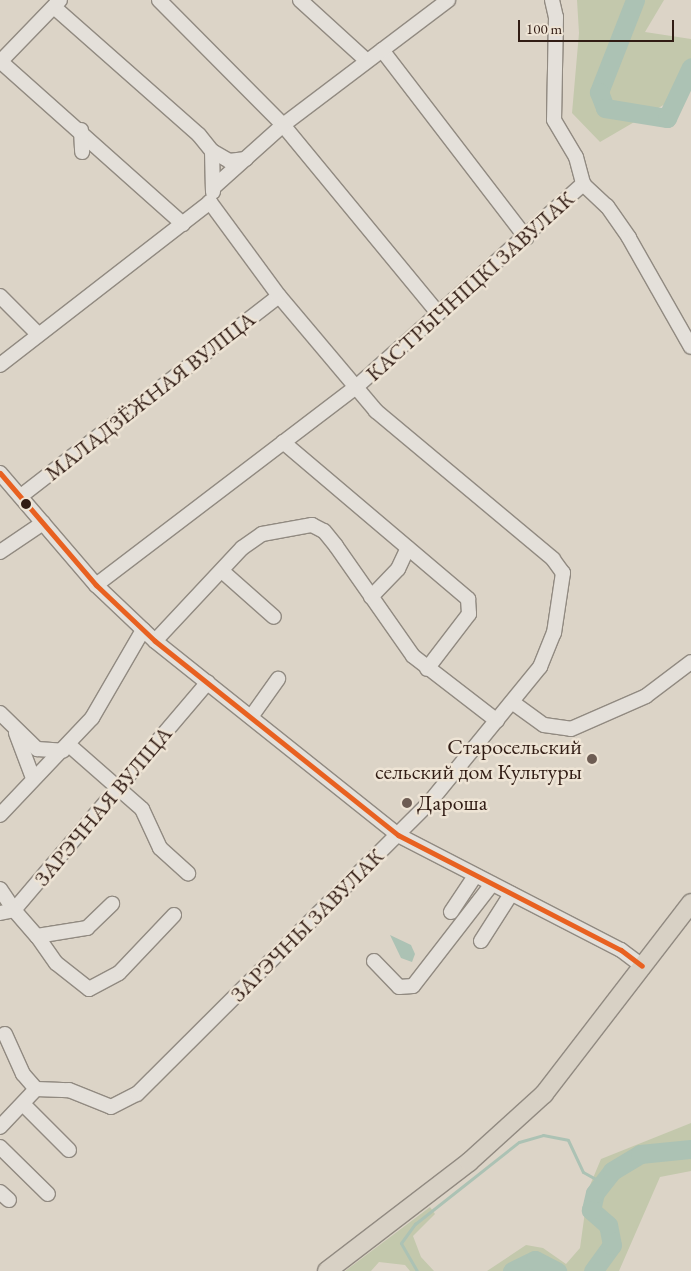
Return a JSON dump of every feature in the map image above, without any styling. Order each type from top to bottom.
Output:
[{"type":"main road","points":[[327,1271],[469,1162],[544,1094],[691,903]]},
{"type":"street","points":[[159,0],[283,125],[437,312]]},
{"type":"street","points":[[300,0],[366,60]]},
{"type":"street","points":[[215,186],[283,125],[366,60],[448,0]]},
{"type":"street","points":[[552,0],[556,17],[554,120],[576,157],[583,184],[607,206],[691,347]]},
{"type":"street","points":[[183,224],[81,130],[0,62],[57,3],[212,151],[229,161],[246,159]]},
{"type":"street","points":[[382,50],[526,238]]},
{"type":"street","points":[[81,130],[82,152]]},
{"type":"street","points":[[0,365],[210,202],[215,186],[212,151]]},
{"type":"street","name":"КАСТРЫЧНІЦКІ ЗАВУЛАК","points":[[96,585],[356,387],[437,312],[526,238],[583,184]]},
{"type":"street","points":[[210,202],[279,296],[356,387]]},
{"type":"street","points":[[0,296],[38,334]]},
{"type":"street","name":"МАЛАДЗЁЖНАЯ ВУЛІЦА","points":[[21,496],[279,296]]},
{"type":"street","name":"ЗАРЭЧНЫ ЗАВУЛАК","points":[[36,1089],[69,1090],[111,1107],[137,1094],[398,835],[497,721],[550,651],[563,573],[376,411],[356,387]]},
{"type":"street","points":[[283,442],[468,599],[471,607],[427,668]]},
{"type":"street","points":[[0,472],[96,585],[155,641],[398,835],[642,966]]},
{"type":"street","points":[[0,552],[43,523]]},
{"type":"street","points":[[155,641],[242,548],[262,534],[312,525],[324,531],[400,640],[427,668],[497,721]]},
{"type":"street","points":[[371,597],[398,569],[408,548]]},
{"type":"street","points":[[222,571],[274,617]]},
{"type":"street","points":[[0,815],[33,778],[66,748],[107,696],[143,630]]},
{"type":"street","points":[[512,702],[544,725],[571,730],[646,696],[691,662]]},
{"type":"street","points":[[251,717],[278,680]]},
{"type":"street","name":"ЗАРЭЧНАЯ ВУЛІЦА","points":[[0,889],[14,910],[208,682]]},
{"type":"street","points":[[0,713],[15,732],[37,749],[66,748],[118,786],[142,809],[160,848],[188,873]]},
{"type":"street","points":[[15,732],[33,778]]},
{"type":"street","points":[[450,912],[475,876]]},
{"type":"street","points":[[374,961],[399,987],[413,986],[492,884]]},
{"type":"street","points":[[480,941],[511,894]]},
{"type":"street","points":[[38,936],[88,928],[112,904]]},
{"type":"street","points":[[0,913],[14,910],[38,936],[56,963],[89,989],[119,973],[174,915]]},
{"type":"street","points":[[0,1127],[36,1089],[23,1074],[5,1034]]},
{"type":"street","points":[[23,1104],[69,1150]]},
{"type":"street","points":[[0,1147],[48,1194]]},
{"type":"shaded area","points":[[577,0],[664,0],[645,32],[691,39],[691,89],[600,142],[572,113],[579,33]]},
{"type":"shaded area","points":[[390,935],[411,945],[415,954],[412,962],[401,958]]},
{"type":"shaded area","points":[[691,1123],[691,1171],[660,1177],[619,1271],[487,1271],[526,1245],[543,1248],[566,1264],[580,1248],[588,1190],[601,1159]]},
{"type":"shaded area","points":[[430,1207],[435,1214],[413,1236],[421,1257],[434,1271],[410,1271],[405,1265],[379,1262],[371,1271],[345,1271]]},
{"type":"waterway","points":[[635,0],[599,92],[605,108],[667,118],[691,67]]},
{"type":"waterway","points":[[417,1271],[401,1243],[415,1224],[519,1142],[543,1135],[568,1140],[583,1172],[603,1183]]},
{"type":"waterway","points":[[593,1271],[612,1245],[608,1225],[591,1210],[595,1193],[612,1171],[640,1154],[691,1149]]},
{"type":"waterway","points":[[512,1271],[535,1260],[557,1271]]},
{"type":"transit line","points":[[0,473],[96,585],[155,641],[398,835],[621,950],[642,966]]},
{"type":"place","name":"Старосельский сельский дом Культуры","points":[[592,759]]},
{"type":"place","name":"Дароша","points":[[407,803]]}]
